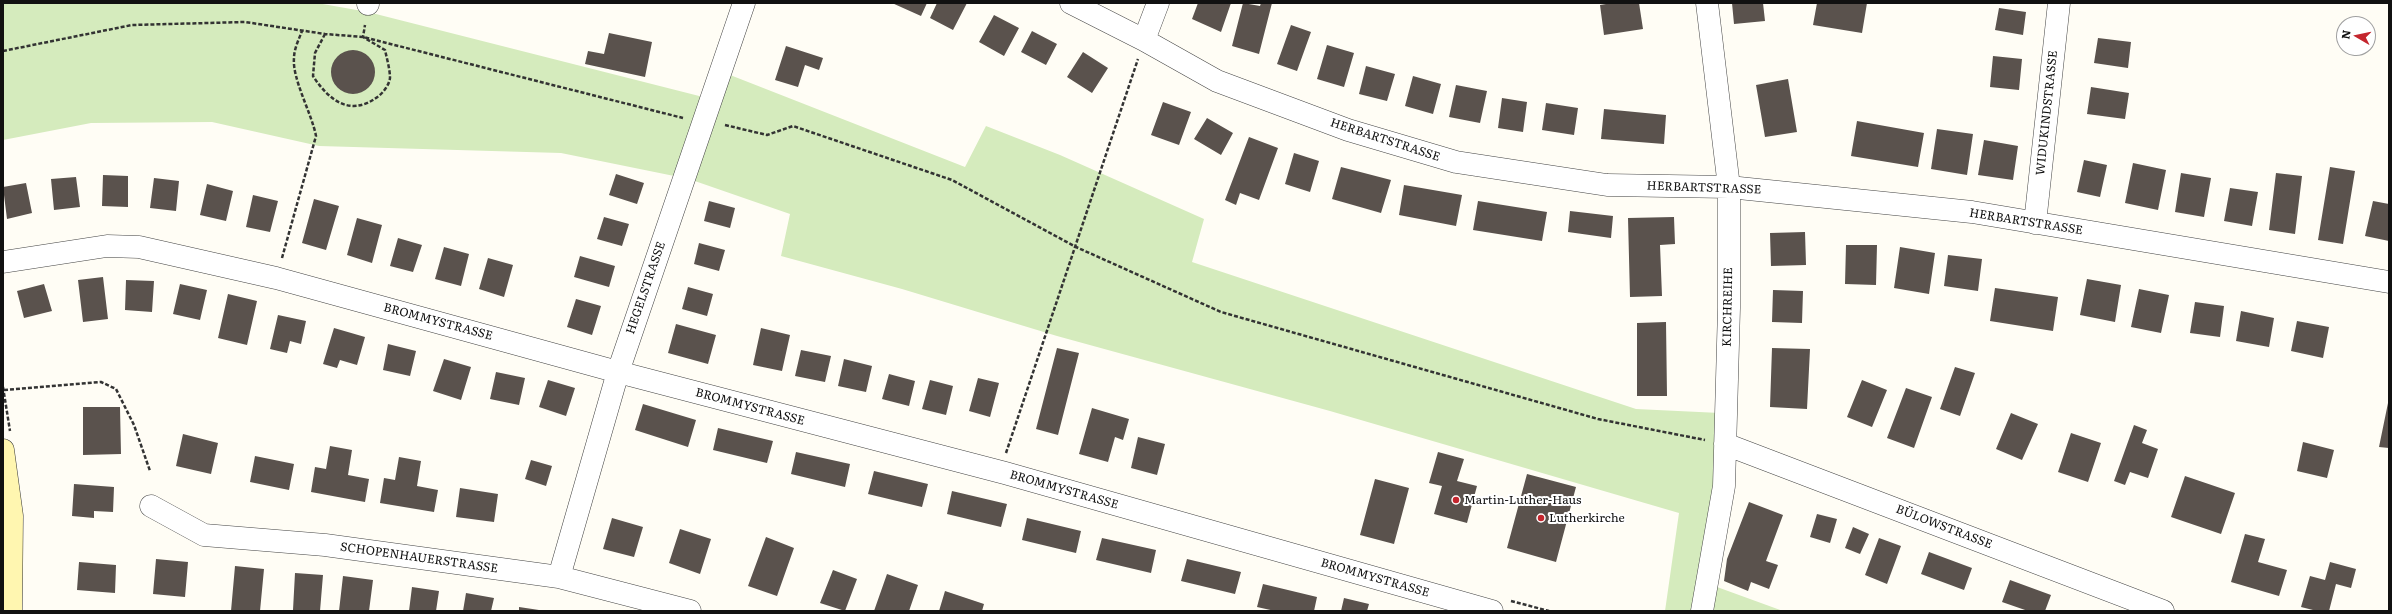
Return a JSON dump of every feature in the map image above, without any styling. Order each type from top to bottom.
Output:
[{"type":"main road","points":[[3,450],[12,516],[11,611]]},
{"type":"street","name":"HEGELSTRASSE","points":[[559,577],[618,372],[744,3]]},
{"type":"street","name":"HERBARTSTRASSE","points":[[1071,3],[1144,40],[1216,81],[1348,130],[1456,162],[1607,185],[1729,187],[1972,212],[2389,282]]},
{"type":"street","points":[[1144,40],[1158,3]]},
{"type":"street","name":"KIRCHREIHE","points":[[1702,611],[1724,486],[1729,187],[1708,3]]},
{"type":"street","name":"WIDUKINDSTRASSE","points":[[2035,223],[2059,3]]},
{"type":"street","name":"BROMMYSTRASSE","points":[[3,262],[107,246],[139,247],[276,278],[618,372],[1006,473],[1492,611]]},
{"type":"street","name":"BÜLOWSTRASSE","points":[[1725,444],[2163,611]]},
{"type":"street","name":"SCHOPENHAUERSTRASSE","points":[[151,506],[204,535],[325,545],[559,577],[690,611]]},
{"type":"path","points":[[3,51],[132,25],[245,22],[325,34],[363,37],[684,118]]},
{"type":"path","points":[[276,278],[316,136],[313,119],[299,86],[293,59],[302,31]]},
{"type":"path","points":[[325,34],[315,53],[313,76],[325,93],[349,106],[367,104],[382,94],[390,79],[385,50],[363,37]]},
{"type":"path","points":[[1006,473],[1006,454],[1144,40]]},
{"type":"path","points":[[729,126],[767,134],[793,126],[952,180],[1076,247],[1221,312],[1598,418],[1680,436]]},
{"type":"path","points":[[4,390],[101,382],[116,389],[134,425],[150,471]]},
{"type":"green space","points":[[3,3],[317,3],[368,12],[711,99],[725,73],[965,167],[986,126],[1060,155],[1204,219],[1192,262],[1636,409],[1720,413],[1716,486],[1696,611],[1665,611],[1679,513],[1330,411],[1057,336],[902,289],[781,256],[790,214],[689,179],[561,153],[319,146],[212,122],[91,123],[3,140]]},
{"type":"green space","points":[[1717,587],[1783,611],[1711,611]]},
{"type":"building","points":[[892,3],[927,3],[921,16]]},
{"type":"building","points":[[937,3],[967,3],[953,30],[930,18]]},
{"type":"building","points":[[1198,3],[1231,3],[1221,32],[1192,19]]},
{"type":"building","points":[[1243,3],[1260,6],[1261,3],[1272,3],[1259,54],[1232,46]]},
{"type":"building","points":[[1612,3],[1639,3],[1643,29],[1604,35],[1600,5]]},
{"type":"building","points":[[1732,3],[1763,3],[1765,21],[1734,24]]},
{"type":"building","points":[[1817,3],[1867,3],[1862,33],[1813,25]]},
{"type":"building","points":[[1999,8],[2026,12],[2023,35],[1995,30]]},
{"type":"building","points":[[994,15],[1019,28],[1004,56],[979,42]]},
{"type":"building","points":[[1291,25],[1311,32],[1297,71],[1277,64]]},
{"type":"building","points":[[1032,31],[1057,44],[1046,65],[1021,52]]},
{"type":"building","points":[[609,33],[652,42],[645,77],[585,64],[588,51],[604,54]]},
{"type":"building","points":[[2098,38],[2131,42],[2128,68],[2094,63]]},
{"type":"building","points":[[1327,45],[1354,53],[1344,87],[1317,79]]},
{"type":"building","points":[[786,46],[823,58],[819,70],[805,65],[798,87],[775,80]]},
{"type":"building","points":[[353,50],[365,54],[371,60],[375,72],[371,84],[365,90],[353,94],[341,90],[335,84],[331,72],[335,60],[341,54]]},
{"type":"building","points":[[1083,52],[1108,68],[1092,93],[1067,77]]},
{"type":"building","points":[[1993,56],[2022,59],[2019,90],[1990,87]]},
{"type":"building","points":[[1366,66],[1395,74],[1387,101],[1359,94]]},
{"type":"building","points":[[1413,76],[1441,84],[1433,114],[1405,106]]},
{"type":"building","points":[[1788,79],[1797,132],[1765,137],[1756,85]]},
{"type":"building","points":[[1456,85],[1487,91],[1480,123],[1449,117]]},
{"type":"building","points":[[2091,87],[2129,93],[2125,119],[2087,114]]},
{"type":"building","points":[[1502,98],[1527,102],[1523,132],[1498,128]]},
{"type":"building","points":[[1163,102],[1191,112],[1179,145],[1151,135]]},
{"type":"building","points":[[1546,103],[1578,108],[1574,135],[1542,130]]},
{"type":"building","points":[[1604,109],[1666,115],[1664,144],[1601,139]]},
{"type":"building","points":[[1207,118],[1233,133],[1221,155],[1194,139]]},
{"type":"building","points":[[1857,121],[1924,133],[1918,167],[1851,156]]},
{"type":"building","points":[[1937,129],[1973,134],[1967,175],[1931,169]]},
{"type":"building","points":[[1249,137],[1278,148],[1259,200],[1240,193],[1236,205],[1225,200]]},
{"type":"building","points":[[1984,140],[2018,146],[2013,180],[1978,175]]},
{"type":"building","points":[[1294,153],[1319,161],[1310,192],[1285,184]]},
{"type":"building","points":[[2084,160],[2107,165],[2100,197],[2077,192]]},
{"type":"building","points":[[2133,163],[2166,170],[2158,210],[2125,203]]},
{"type":"building","points":[[1341,167],[1391,180],[1381,213],[1332,199]]},
{"type":"building","points":[[2330,167],[2355,171],[2343,244],[2318,240]]},
{"type":"building","points":[[2181,173],[2211,178],[2204,217],[2175,212]]},
{"type":"building","points":[[2276,173],[2302,176],[2295,234],[2269,230]]},
{"type":"building","points":[[616,174],[644,183],[637,204],[609,195]]},
{"type":"building","points":[[103,175],[128,176],[128,207],[102,206]]},
{"type":"building","points":[[76,177],[80,207],[54,210],[51,179]]},
{"type":"building","points":[[154,178],[179,181],[176,211],[150,208]]},
{"type":"building","points":[[26,183],[32,213],[7,219],[3,187]]},
{"type":"building","points":[[207,184],[233,191],[226,221],[200,215]]},
{"type":"building","points":[[1404,185],[1462,195],[1456,226],[1399,215]]},
{"type":"building","points":[[2230,188],[2258,192],[2252,226],[2224,221]]},
{"type":"building","points":[[253,195],[278,201],[270,232],[246,227]]},
{"type":"building","points":[[314,199],[339,206],[326,250],[302,243]]},
{"type":"building","points":[[709,201],[735,208],[730,228],[704,221]]},
{"type":"building","points":[[1478,201],[1547,212],[1542,241],[1473,230]]},
{"type":"building","points":[[2373,201],[2389,204],[2389,241],[2365,236]]},
{"type":"building","points":[[1570,211],[1613,216],[1611,238],[1568,232]]},
{"type":"building","points":[[604,217],[629,224],[622,246],[597,239]]},
{"type":"building","points":[[1674,217],[1675,244],[1660,245],[1662,296],[1630,297],[1628,218]]},
{"type":"building","points":[[357,218],[382,225],[372,263],[347,255]]},
{"type":"building","points":[[1805,232],[1806,265],[1771,266],[1770,233]]},
{"type":"building","points":[[398,238],[422,245],[413,272],[390,266]]},
{"type":"building","points":[[699,243],[725,250],[719,271],[694,264]]},
{"type":"building","points":[[1846,245],[1877,245],[1876,285],[1845,284]]},
{"type":"building","points":[[444,247],[469,254],[461,286],[435,279]]},
{"type":"building","points":[[1900,247],[1935,253],[1929,294],[1894,288]]},
{"type":"building","points":[[1948,255],[1982,259],[1978,291],[1944,286]]},
{"type":"building","points":[[580,256],[615,266],[609,287],[574,277]]},
{"type":"building","points":[[488,258],[513,265],[504,297],[479,289]]},
{"type":"building","points":[[103,277],[108,319],[83,322],[78,280]]},
{"type":"building","points":[[2087,279],[2121,285],[2115,322],[2080,315]]},
{"type":"building","points":[[126,280],[154,281],[152,312],[125,310]]},
{"type":"building","points":[[44,284],[52,311],[24,318],[17,291]]},
{"type":"building","points":[[180,284],[207,290],[200,320],[173,314]]},
{"type":"building","points":[[688,287],[713,294],[707,316],[682,309]]},
{"type":"building","points":[[1995,288],[2058,297],[2053,331],[1990,321]]},
{"type":"building","points":[[2139,289],[2169,295],[2161,333],[2131,327]]},
{"type":"building","points":[[1773,290],[1803,291],[1802,323],[1772,322]]},
{"type":"building","points":[[228,294],[257,301],[247,345],[218,338]]},
{"type":"building","points":[[576,299],[601,306],[592,335],[567,327]]},
{"type":"building","points":[[2195,302],[2224,306],[2220,337],[2190,333]]},
{"type":"building","points":[[2241,311],[2274,318],[2269,347],[2236,341]]},
{"type":"building","points":[[278,315],[306,321],[301,344],[290,341],[287,353],[270,349]]},
{"type":"building","points":[[2297,321],[2329,327],[2323,358],[2291,351]]},
{"type":"building","points":[[1666,322],[1667,396],[1637,396],[1637,323]]},
{"type":"building","points":[[676,324],[716,335],[708,364],[668,353]]},
{"type":"building","points":[[334,328],[365,337],[357,365],[340,360],[337,368],[323,364]]},
{"type":"building","points":[[761,328],[790,335],[782,371],[753,365]]},
{"type":"building","points":[[388,344],[416,351],[410,376],[383,370]]},
{"type":"building","points":[[1057,348],[1079,353],[1058,435],[1036,429]]},
{"type":"building","points":[[1772,348],[1810,349],[1807,409],[1770,407]]},
{"type":"building","points":[[801,350],[831,356],[825,382],[795,376]]},
{"type":"building","points":[[444,359],[471,367],[461,400],[433,391]]},
{"type":"building","points":[[844,359],[872,366],[866,392],[838,386]]},
{"type":"building","points":[[1955,367],[1975,373],[1960,416],[1940,409]]},
{"type":"building","points":[[496,372],[525,378],[519,405],[490,399]]},
{"type":"building","points":[[889,374],[915,381],[909,406],[882,399]]},
{"type":"building","points":[[978,378],[999,383],[990,417],[969,411]]},
{"type":"building","points":[[548,380],[575,388],[566,416],[539,407]]},
{"type":"building","points":[[930,380],[953,386],[946,415],[922,409]]},
{"type":"building","points":[[1862,380],[1887,390],[1872,427],[1847,417]]},
{"type":"building","points":[[1906,388],[1932,397],[1914,448],[1887,438]]},
{"type":"building","points":[[2388,403],[2389,404],[2389,448],[2379,447]]},
{"type":"building","points":[[643,404],[696,420],[688,447],[635,430]]},
{"type":"building","points":[[83,407],[120,407],[121,454],[83,455]]},
{"type":"building","points":[[1092,408],[1129,419],[1123,440],[1115,437],[1108,462],[1079,454]]},
{"type":"building","points":[[2011,413],[2038,424],[2022,460],[1996,449]]},
{"type":"building","points":[[2134,425],[2147,430],[2142,443],[2158,449],[2148,478],[2130,472],[2125,485],[2114,481]]},
{"type":"building","points":[[718,428],[773,441],[767,463],[713,450]]},
{"type":"building","points":[[2071,433],[2101,443],[2088,482],[2058,472]]},
{"type":"building","points":[[183,434],[218,443],[211,474],[176,466]]},
{"type":"building","points":[[1138,437],[1165,444],[1157,475],[1131,468]]},
{"type":"building","points":[[2303,442],[2334,450],[2327,478],[2297,471]]},
{"type":"building","points":[[330,446],[352,450],[348,475],[369,479],[365,502],[311,492],[315,467],[326,469]]},
{"type":"building","points":[[796,452],[850,464],[845,487],[791,474]]},
{"type":"building","name":"Martin-Luther-Haus","points":[[1438,452],[1464,459],[1457,481],[1477,486],[1467,523],[1434,514],[1442,486],[1429,483]]},
{"type":"building","points":[[255,456],[294,464],[289,490],[250,482]]},
{"type":"building","points":[[399,457],[421,461],[417,486],[438,490],[434,512],[380,503],[384,478],[395,480]]},
{"type":"building","points":[[531,460],[552,466],[546,486],[525,479]]},
{"type":"building","points":[[874,471],[928,484],[922,507],[868,494]]},
{"type":"building","name":"Lutherkirche","points":[[1527,474],[1576,487],[1556,562],[1507,548]]},
{"type":"building","points":[[2185,476],[2235,493],[2221,534],[2171,517]]},
{"type":"building","points":[[1375,479],[1409,488],[1394,544],[1360,535]]},
{"type":"building","points":[[74,484],[114,487],[113,512],[94,511],[94,518],[72,516]]},
{"type":"building","points":[[460,488],[498,494],[494,522],[456,517]]},
{"type":"building","points":[[952,491],[1007,504],[1001,527],[947,514]]},
{"type":"building","points":[[1749,502],[1783,515],[1766,561],[1778,565],[1769,589],[1751,582],[1748,591],[1724,581],[1727,559]]},
{"type":"building","points":[[1817,514],[1837,519],[1830,543],[1810,537]]},
{"type":"building","points":[[612,518],[643,527],[634,557],[603,549]]},
{"type":"building","points":[[1027,518],[1081,531],[1076,553],[1022,540]]},
{"type":"building","points":[[1853,527],[1869,534],[1860,554],[1845,548]]},
{"type":"building","points":[[680,529],[711,539],[700,574],[669,563]]},
{"type":"building","points":[[2245,534],[2265,539],[2258,562],[2287,570],[2279,596],[2231,582]]},
{"type":"building","points":[[766,537],[794,548],[777,596],[748,586]]},
{"type":"building","points":[[1102,538],[1156,550],[1151,573],[1096,560]]},
{"type":"building","points":[[1879,538],[1901,546],[1887,584],[1865,575]]},
{"type":"building","points":[[1929,552],[1972,568],[1964,590],[1921,574]]},
{"type":"building","points":[[156,559],[188,562],[185,597],[153,594]]},
{"type":"building","points":[[1187,559],[1241,572],[1235,594],[1181,581]]},
{"type":"building","points":[[79,562],[116,565],[115,593],[77,590]]},
{"type":"building","points":[[2330,562],[2356,569],[2351,588],[2336,584],[2329,611],[2317,611],[2301,607],[2310,576],[2325,580]]},
{"type":"building","points":[[235,566],[264,569],[260,611],[231,611]]},
{"type":"building","points":[[833,570],[857,579],[845,611],[820,603]]},
{"type":"building","points":[[295,573],[323,575],[320,611],[293,610]]},
{"type":"building","points":[[887,574],[918,585],[909,611],[874,611]]},
{"type":"building","points":[[343,576],[373,580],[369,611],[339,611]]},
{"type":"building","points":[[2010,580],[2051,595],[2045,611],[2028,611],[2002,602]]},
{"type":"building","points":[[1263,584],[1317,597],[1314,611],[1275,611],[1257,607]]},
{"type":"building","points":[[412,587],[439,591],[436,611],[409,611]]},
{"type":"building","points":[[945,591],[984,604],[982,611],[939,611]]},
{"type":"building","points":[[466,593],[494,598],[491,611],[463,611]]},
{"type":"building","points":[[1344,598],[1369,604],[1367,611],[1341,611]]},
{"type":"building","points":[[519,607],[539,610],[539,611],[519,611]]},
{"type":"place","name":"Martin-Luther-Haus","points":[[1456,500]]},
{"type":"place","name":"Lutherkirche","points":[[1541,518]]}]
